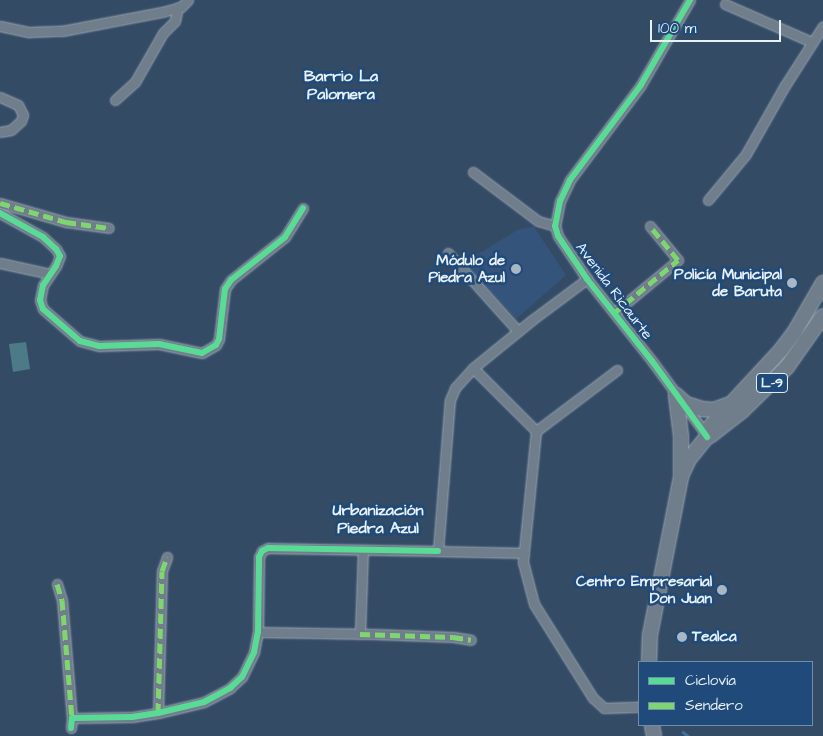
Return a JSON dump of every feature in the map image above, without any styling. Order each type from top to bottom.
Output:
[{"type":"main road","name":"L-9","points":[[707,437],[707,430],[781,350],[794,333],[823,283]]},
{"type":"main road","name":"L-9","points":[[680,477],[689,459],[707,437],[714,434],[742,411],[788,367],[823,316]]},
{"type":"main road","name":"L-9","points":[[649,661],[650,635],[680,477],[681,436],[676,395]]},
{"type":"main road","points":[[676,395],[686,404],[702,410],[714,410],[734,402]]},
{"type":"street","points":[[0,26],[29,32],[62,31],[178,8],[188,0]]},
{"type":"street","points":[[473,172],[538,221],[555,226],[560,200],[570,180],[641,85],[690,0]]},
{"type":"street","points":[[725,4],[812,42]]},
{"type":"street","points":[[115,100],[135,82],[163,33],[175,21],[178,8]]},
{"type":"street","points":[[708,200],[746,154],[784,86],[823,26]]},
{"type":"street","points":[[0,96],[18,105],[23,115],[21,121],[11,130],[0,132]]},
{"type":"street","points":[[0,202],[66,222],[110,228]]},
{"type":"street","points":[[0,213],[43,238],[56,248],[60,256],[40,293],[43,309],[86,344],[99,346],[159,344],[202,353],[216,345],[219,339],[226,289],[230,280],[285,237],[303,208]]},
{"type":"street","name":"Avenida Ricaurte","points":[[555,226],[558,236],[587,279],[707,437]]},
{"type":"street","points":[[614,313],[678,260],[650,226]]},
{"type":"street","points":[[448,254],[518,331]]},
{"type":"street","points":[[0,263],[50,274]]},
{"type":"street","points":[[438,551],[448,409],[455,388],[473,368],[587,279]]},
{"type":"street","points":[[473,368],[536,431]]},
{"type":"street","points":[[617,370],[536,431],[524,553],[525,574],[534,604],[593,698],[604,708],[638,707]]},
{"type":"street","points":[[72,718],[132,717],[158,713],[197,704],[230,688],[242,677],[249,665],[258,632],[259,557],[262,551],[268,548],[524,553]]},
{"type":"street","points":[[360,634],[363,550]]},
{"type":"street","points":[[158,713],[162,570],[167,557]]},
{"type":"street","points":[[57,584],[62,600],[72,718],[71,728]]},
{"type":"street","points":[[258,632],[453,637],[471,640]]},
{"type":"shaded area","name":"Módulo de Piedra Azul","points":[[534,227],[566,275],[516,319],[464,263],[519,229]]},
{"type":"green space","points":[[26,342],[30,369],[13,372],[9,344]]},
{"type":"waterway","points":[[683,732],[688,736]]},
{"type":"marked path","points":[[0,203],[66,222],[109,228]]},
{"type":"marked path","points":[[614,313],[678,260],[650,226]]},
{"type":"marked path","points":[[158,713],[162,571],[167,557]]},
{"type":"marked path","points":[[57,584],[62,600],[72,718]]},
{"type":"marked path","points":[[360,634],[453,637],[471,640]]},
{"type":"cycle path","points":[[690,0],[641,85],[570,180],[560,201],[555,226],[558,236],[587,279],[652,361],[707,437]]},
{"type":"cycle path","points":[[0,213],[43,237],[56,249],[60,256],[56,266],[43,285],[40,300],[43,309],[80,341],[99,346],[159,344],[202,353],[216,345],[219,339],[225,289],[231,280],[285,237],[303,208]]},
{"type":"cycle path","points":[[71,728],[72,718],[132,717],[158,713],[204,702],[230,688],[242,677],[254,652],[258,632],[259,557],[262,551],[268,548],[438,551]]},
{"type":"place","name":"Módulo de Piedra Azul","points":[[516,269]]},
{"type":"place","name":"Policía Municipal de Baruta","points":[[792,283]]},
{"type":"place","name":"Centro Empresarial Don Juan","points":[[722,590]]},
{"type":"place","name":"Tealca","points":[[682,637]]},
{"type":"district","name":"Barrio La Palomera","points":[[341,85]]},
{"type":"district","name":"Urbanización Piedra Azul","points":[[378,519]]}]
